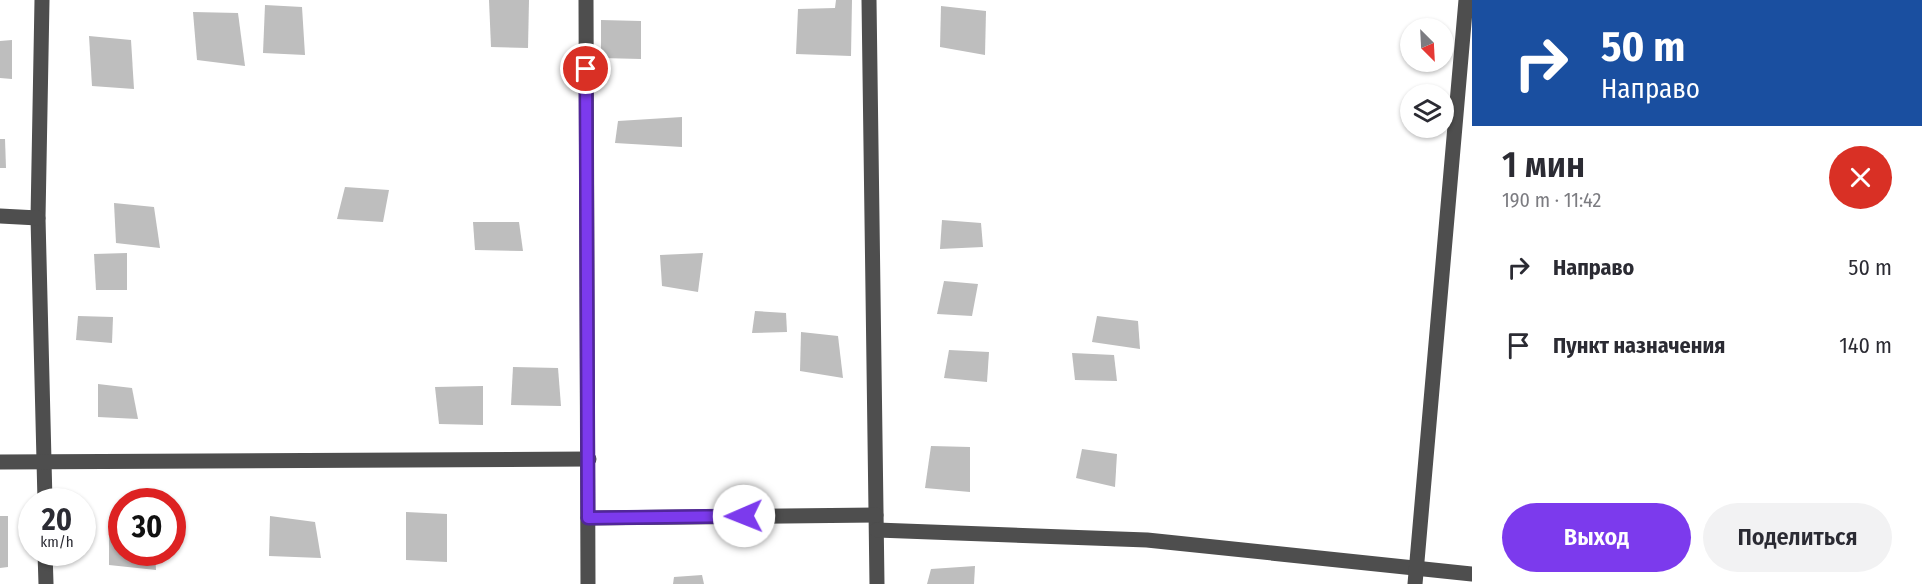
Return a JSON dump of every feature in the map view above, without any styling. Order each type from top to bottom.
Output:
[{"type":"street","points":[[42,0],[38,218],[45,488]]},
{"type":"street","points":[[586,0],[588,584]]},
{"type":"street","points":[[869,0],[876,584]]},
{"type":"street","points":[[1416,577],[1466,0]]},
{"type":"street","points":[[0,216],[38,218]]},
{"type":"street","points":[[0,462],[589,459]]},
{"type":"street","points":[[588,518],[877,522],[1147,540],[1416,577],[1472,574]]},
{"type":"street","points":[[45,566],[46,584]]},
{"type":"building","points":[[489,0],[529,0],[528,48],[491,47]]},
{"type":"building","points":[[836,0],[852,0],[851,56],[796,54],[798,9],[835,8]]},
{"type":"building","points":[[265,5],[302,7],[305,55],[263,53]]},
{"type":"building","points":[[941,6],[986,11],[985,55],[940,47]]},
{"type":"building","points":[[193,12],[238,13],[245,66],[197,60]]},
{"type":"building","points":[[601,20],[641,21],[641,59],[601,58]]},
{"type":"building","points":[[89,36],[131,40],[134,89],[92,86]]},
{"type":"building","points":[[12,40],[12,79],[0,78],[0,41]]},
{"type":"building","points":[[682,117],[682,147],[615,143],[618,121]]},
{"type":"building","points":[[0,139],[5,139],[6,168],[0,168]]},
{"type":"building","points":[[345,187],[389,190],[383,222],[337,219]]},
{"type":"building","points":[[114,203],[154,207],[160,248],[116,243]]},
{"type":"building","points":[[942,220],[981,223],[983,247],[940,249]]},
{"type":"building","points":[[473,222],[519,222],[523,251],[475,250]]},
{"type":"building","points":[[127,253],[127,290],[96,290],[94,254]]},
{"type":"building","points":[[703,253],[698,292],[662,286],[660,255]]},
{"type":"building","points":[[944,281],[978,284],[972,316],[937,314]]},
{"type":"building","points":[[755,311],[786,313],[787,332],[752,333]]},
{"type":"building","points":[[78,316],[113,317],[112,343],[76,340]]},
{"type":"building","points":[[1097,316],[1138,321],[1140,349],[1092,342]]},
{"type":"building","points":[[801,332],[838,336],[843,378],[800,371]]},
{"type":"building","points":[[949,350],[989,352],[987,382],[944,378]]},
{"type":"building","points":[[1072,353],[1114,355],[1117,381],[1075,380]]},
{"type":"building","points":[[513,367],[558,368],[561,406],[511,405]]},
{"type":"building","points":[[98,384],[132,388],[138,419],[98,417]]},
{"type":"building","points":[[483,386],[483,425],[439,424],[435,387]]},
{"type":"building","points":[[931,446],[970,447],[970,492],[925,488]]},
{"type":"building","points":[[1082,449],[1117,454],[1115,487],[1076,478]]},
{"type":"building","points":[[406,512],[447,514],[447,562],[406,560]]},
{"type":"building","points":[[0,516],[8,516],[8,567],[0,568]]},
{"type":"building","points":[[270,516],[315,522],[321,558],[269,556]]},
{"type":"building","points":[[118,566],[156,566],[156,570]]},
{"type":"building","points":[[975,566],[974,584],[927,584],[931,569]]},
{"type":"building","points":[[702,575],[704,584],[673,584],[674,577]]},
{"type":"route","points":[[586,69],[588,518],[744,516]]}]
